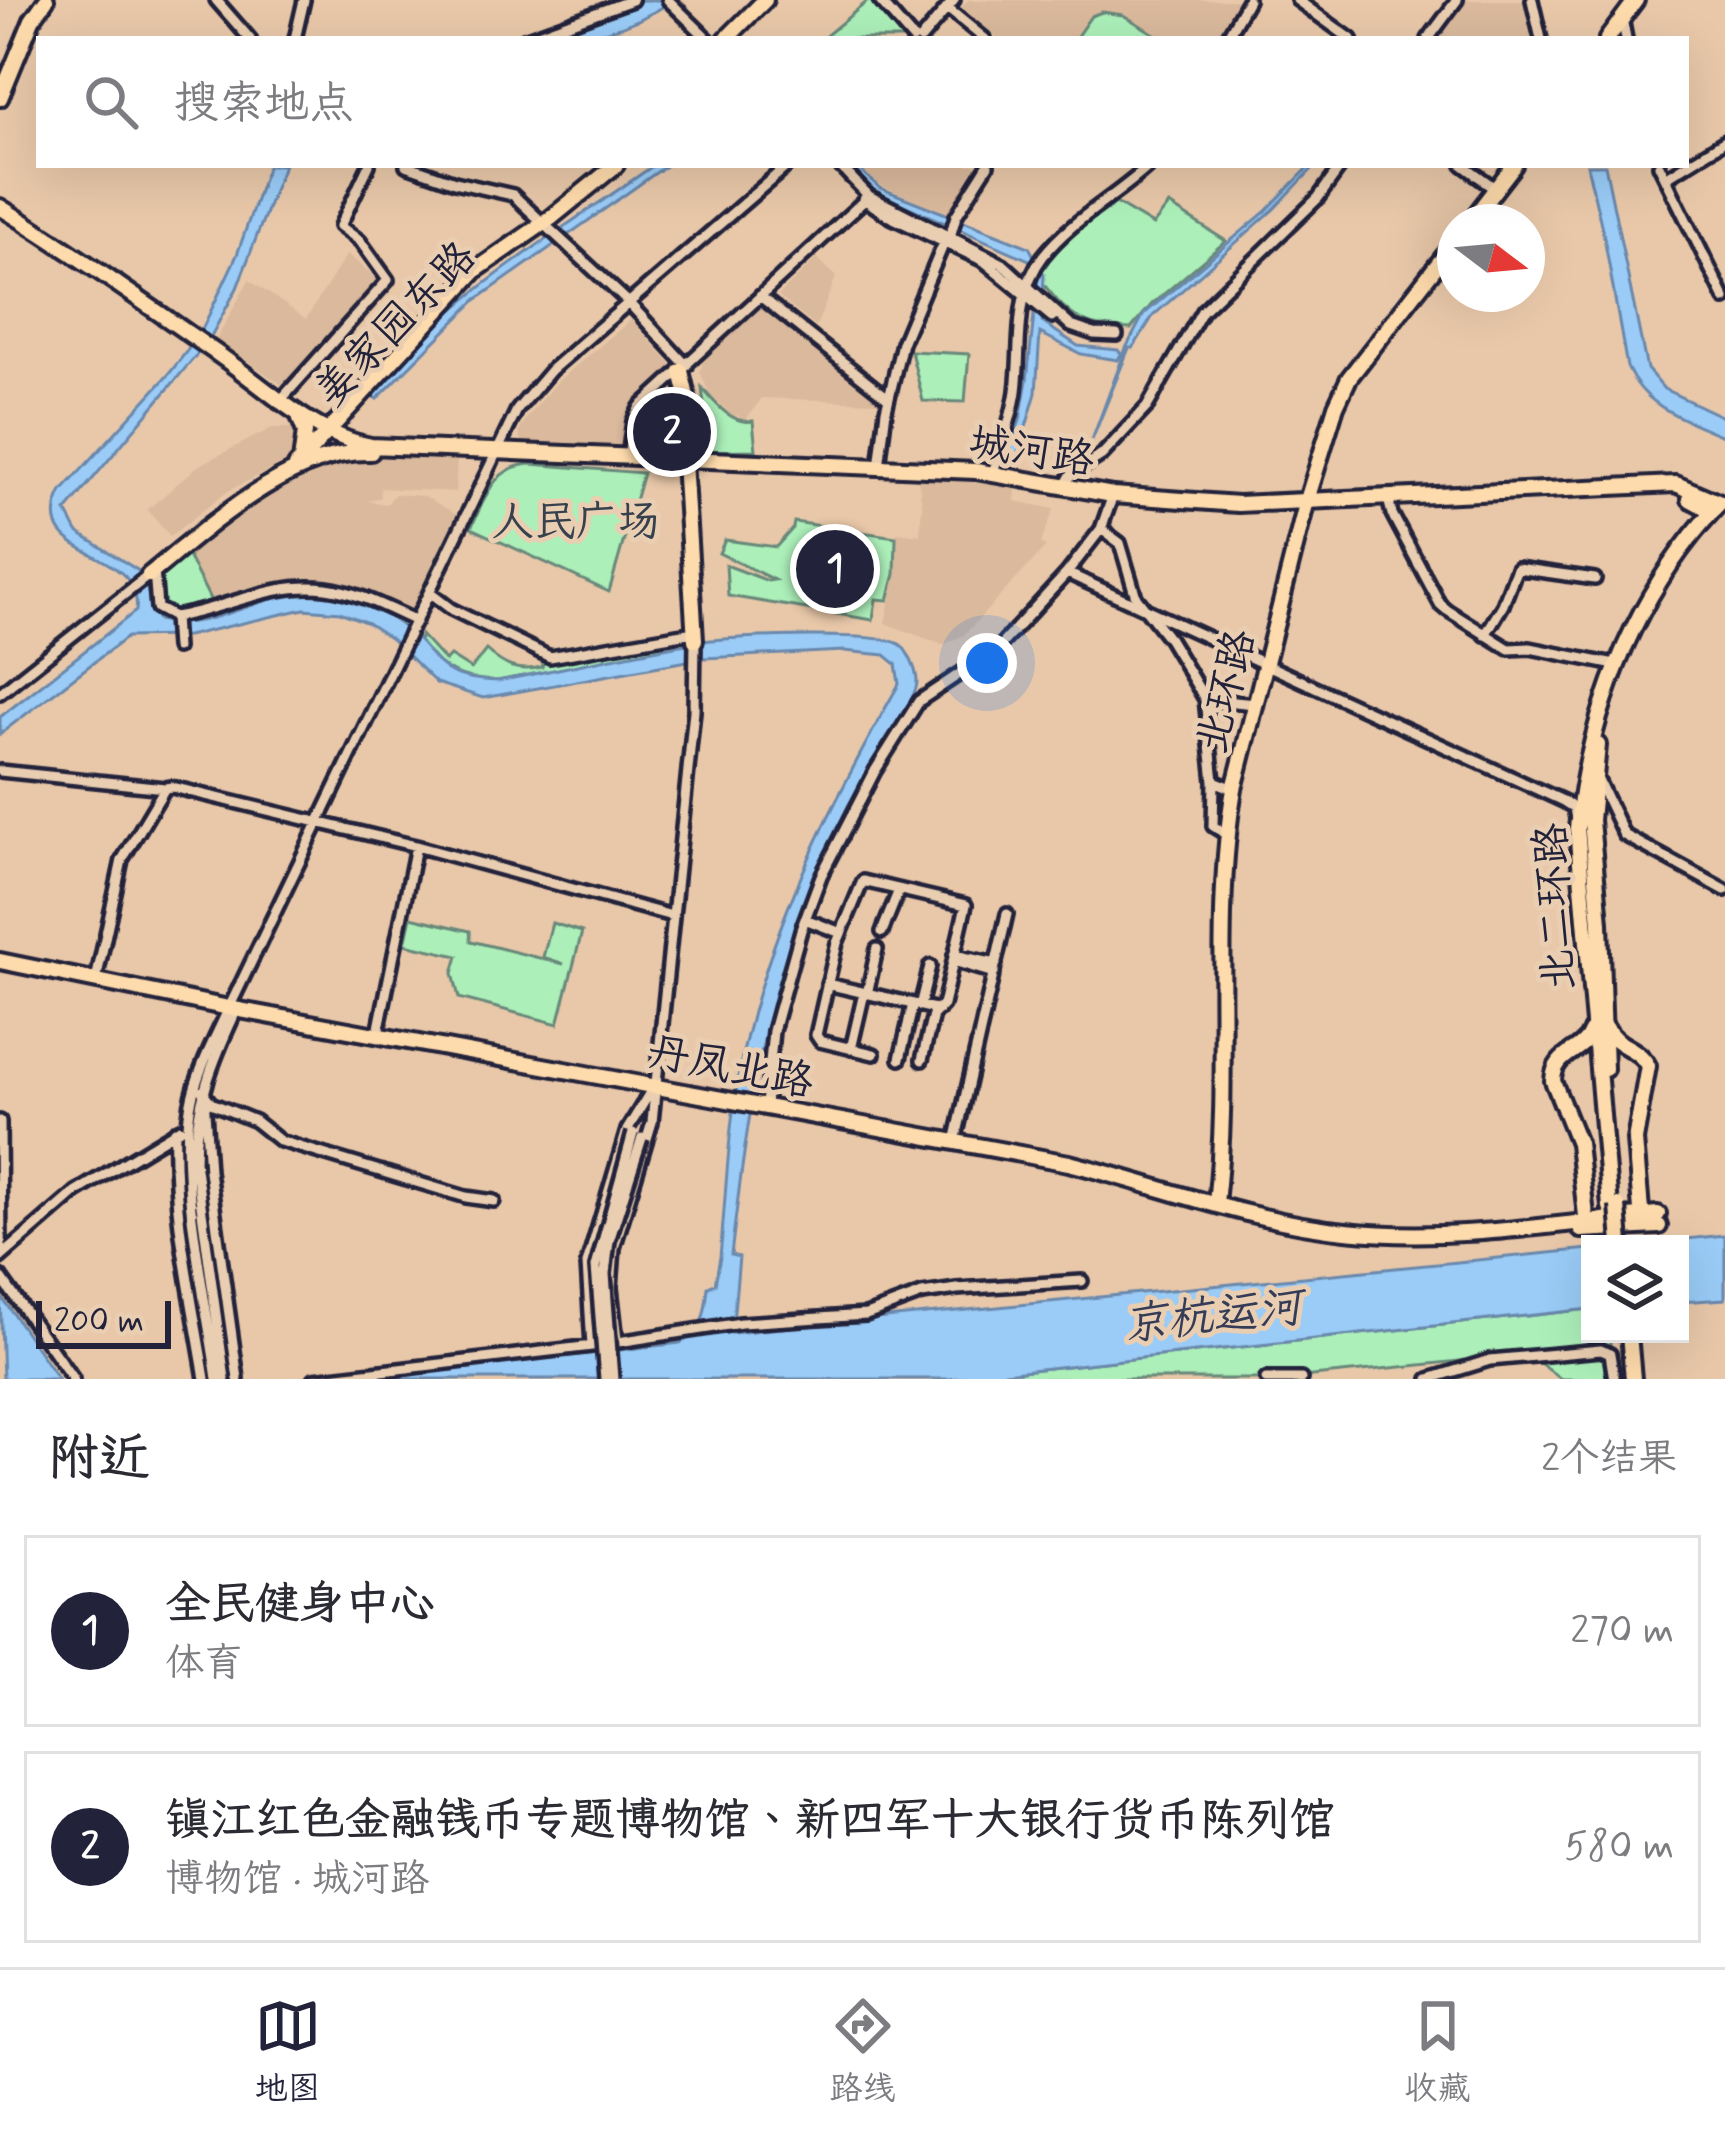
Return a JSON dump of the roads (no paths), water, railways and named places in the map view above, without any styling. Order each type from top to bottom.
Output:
[{"type":"main road","points":[[0,98],[32,20],[46,0]]},
{"type":"main road","points":[[729,36],[769,0]]},
{"type":"main road","points":[[739,36],[769,0]]},
{"type":"main road","points":[[1609,36],[1636,0]]},
{"type":"main road","name":"姜家园东路","points":[[303,466],[476,270],[548,226],[616,168]]},
{"type":"main road","points":[[1485,204],[1512,168]]},
{"type":"main road","points":[[0,211],[211,351],[327,435]]},
{"type":"main road","name":"北环路","points":[[1216,1203],[1226,834],[1234,789],[1325,434],[1349,378],[1437,265]]},
{"type":"main road","points":[[684,369],[699,399],[700,425],[687,464],[695,636]]},
{"type":"main road","points":[[280,401],[327,435]]},
{"type":"main road","points":[[150,571],[230,501],[303,466],[300,419]]},
{"type":"main road","name":"城河路","points":[[327,435],[360,452]]},
{"type":"main road","name":"城河路","points":[[327,435],[371,446],[495,455],[984,480],[1112,498],[1238,504],[1676,484],[1721,504]]},
{"type":"main road","name":"城河路","points":[[303,466],[360,452],[879,467],[993,472],[1112,498]]},
{"type":"main road","name":"北二环路","points":[[1599,1025],[1576,828],[1583,770],[1615,665],[1660,579],[1721,504]]},
{"type":"main road","name":"北二环路","points":[[1616,1235],[1601,1067],[1591,820],[1594,772],[1612,690],[1637,627],[1721,504]]},
{"type":"main road","name":"丹凤北路","points":[[0,961],[233,1009],[1069,1163],[1216,1203],[1228,1213],[1266,1225],[1350,1238],[1430,1240],[1651,1221],[1635,1140],[1648,1066],[1631,1049]]},
{"type":"main road","points":[[1587,1226],[1578,1143],[1553,1081],[1557,1062],[1583,1045],[1599,1025],[1616,1043],[1631,1049]]},
{"type":"main road","points":[[1567,1053],[1586,1052],[1601,1067],[1617,1051],[1631,1049]]},
{"type":"main road","points":[[1625,1343],[1626,1376]]},
{"type":"street","points":[[216,0],[247,36]]},
{"type":"street","points":[[296,36],[304,0]]},
{"type":"street","points":[[532,36],[632,0]]},
{"type":"street","points":[[879,0],[914,36]]},
{"type":"street","points":[[1228,36],[1248,0]]},
{"type":"street","points":[[1297,0],[1347,36]]},
{"type":"street","points":[[1309,0],[1357,36]]},
{"type":"street","points":[[1430,36],[1456,0]]},
{"type":"street","points":[[1532,0],[1539,36]]},
{"type":"street","points":[[670,3],[705,36]]},
{"type":"street","points":[[920,36],[950,4],[982,36]]},
{"type":"street","points":[[1622,18],[1625,36]]},
{"type":"street","points":[[1689,163],[1725,141]]},
{"type":"street","points":[[280,401],[388,280],[360,241],[340,226],[368,168]]},
{"type":"street","points":[[415,168],[513,195],[628,302],[684,369]]},
{"type":"street","points":[[205,1379],[176,1182],[181,1129],[318,823],[527,395],[784,168]]},
{"type":"street","points":[[841,168],[867,198],[989,255],[1035,293],[1069,330],[1098,340],[1117,337]]},
{"type":"street","points":[[879,467],[888,398],[902,343],[956,216],[986,168]]},
{"type":"street","points":[[993,472],[1015,396],[1041,259],[1068,229],[1117,196],[1147,168]]},
{"type":"street","points":[[1065,486],[1147,407],[1202,310],[1318,198],[1340,168]]},
{"type":"street","points":[[1467,168],[1496,189]]},
{"type":"street","points":[[1661,168],[1725,299]]},
{"type":"street","points":[[1667,177],[1682,168]]},
{"type":"street","points":[[628,458],[633,421],[640,407],[867,198]]},
{"type":"street","points":[[760,296],[888,398]]},
{"type":"street","points":[[760,1104],[773,1031],[804,921],[821,876],[875,771],[919,701],[997,649],[1066,572],[1101,529],[1112,498]]},
{"type":"street","points":[[1388,498],[1440,604],[1509,649],[1530,648],[1615,665]]},
{"type":"street","points":[[1101,529],[1120,543],[1136,597],[1169,639],[1205,699],[1214,782],[1213,826],[1226,834]]},
{"type":"street","points":[[1485,634],[1496,620],[1517,568],[1595,579]]},
{"type":"street","points":[[0,690],[150,571],[158,608],[174,618],[269,592],[308,587],[358,596],[415,624]]},
{"type":"street","points":[[1066,572],[1563,801],[1574,808],[1576,828]]},
{"type":"street","points":[[430,593],[451,609],[550,657],[695,636],[652,1122],[614,1248],[611,1288],[617,1341]]},
{"type":"street","points":[[174,618],[176,642]]},
{"type":"street","points":[[1205,699],[1255,704]]},
{"type":"street","points":[[0,771],[166,788],[416,846],[672,916]]},
{"type":"street","points":[[1594,772],[1624,835],[1725,890]]},
{"type":"street","points":[[1214,782],[1234,789]]},
{"type":"street","points":[[95,980],[122,860],[166,788]]},
{"type":"street","points":[[378,1033],[416,846]]},
{"type":"street","points":[[874,1054],[817,1038],[840,935],[863,881],[965,905],[940,1011],[933,1015],[922,1060]]},
{"type":"street","points":[[882,932],[899,890]]},
{"type":"street","points":[[955,1142],[1007,914]]},
{"type":"street","points":[[804,921],[840,935]]},
{"type":"street","points":[[851,1049],[877,949]]},
{"type":"street","points":[[954,958],[994,969]]},
{"type":"street","points":[[900,1058],[930,966]]},
{"type":"street","points":[[827,984],[940,1011]]},
{"type":"street","points":[[203,1252],[195,1142],[202,1091],[233,1009]]},
{"type":"street","points":[[609,1379],[605,1274],[609,1241],[655,1084]]},
{"type":"street","points":[[592,1346],[587,1264],[627,1130],[655,1084]]},
{"type":"street","points":[[202,1091],[211,1103],[255,1121],[280,1141],[466,1197],[494,1201]]},
{"type":"street","points":[[202,1091],[238,1379]]},
{"type":"street","points":[[195,1142],[211,1103]]},
{"type":"street","points":[[0,1121],[0,1258]]},
{"type":"street","points":[[181,1129],[221,1379]]},
{"type":"street","points":[[0,1258],[76,1192],[181,1129]]},
{"type":"street","points":[[0,1276],[73,1379]]},
{"type":"street","points":[[314,1379],[736,1324],[866,1315],[922,1294],[957,1289],[1082,1281]]},
{"type":"street","points":[[1430,1379],[1474,1364],[1601,1350],[1610,1354],[1626,1376]]},
{"type":"street","points":[[1474,1364],[1475,1379]]},
{"type":"street","points":[[1266,1379],[1301,1379]]},
{"type":"water","points":[[639,0],[674,0],[605,32],[538,36]]},
{"type":"water","name":"京杭运河","points":[[267,168],[283,168],[237,288],[209,340],[66,511],[77,532],[145,575],[150,607],[158,620],[198,621],[280,597],[321,593],[390,618],[447,670],[498,681],[704,641],[775,637],[891,641],[902,646],[914,666],[913,696],[827,850],[801,912],[771,1008],[751,1105],[731,1255],[739,1257],[732,1333],[1581,1250],[1581,1310],[949,1379],[368,1379],[680,1343],[699,1326],[720,1257],[736,1090],[752,1016],[804,869],[899,684],[896,664],[885,655],[844,651],[704,658],[483,698],[436,683],[368,623],[340,612],[304,609],[187,636],[127,637],[0,734],[0,717],[136,611],[134,590],[123,575],[72,543],[60,530],[55,514],[62,491],[200,334],[237,255]]},
{"type":"water","points":[[650,168],[663,168],[476,300],[377,399],[371,395],[433,327],[541,243]]},
{"type":"water","points":[[848,168],[857,168],[880,188],[1029,247],[1044,274],[1042,322],[1078,346],[1121,354],[1118,360],[1081,354],[1040,333],[1036,393],[1016,461],[1006,459],[1020,420],[1038,278],[1029,260],[868,189]]},
{"type":"water","points":[[1313,168],[1153,316],[1129,348],[1092,440],[1126,348],[1144,314]]},
{"type":"water","points":[[1588,168],[1606,168],[1647,369],[1664,389],[1725,418],[1725,437],[1656,403],[1635,381],[1627,367]]},
{"type":"water","points":[[1725,1235],[1725,1299],[1689,1301],[1689,1239]]},
{"type":"water","points":[[0,1295],[58,1379],[3,1379]]},
{"type":"place","name":"镇江红色金融钱币专题博物馆、新四军十大银行货币陈列馆","points":[[672,432]]},
{"type":"place","name":"全民健身中心","points":[[835,569]]},
{"type":"park label","name":"人民广场","points":[[576,520]]}]
